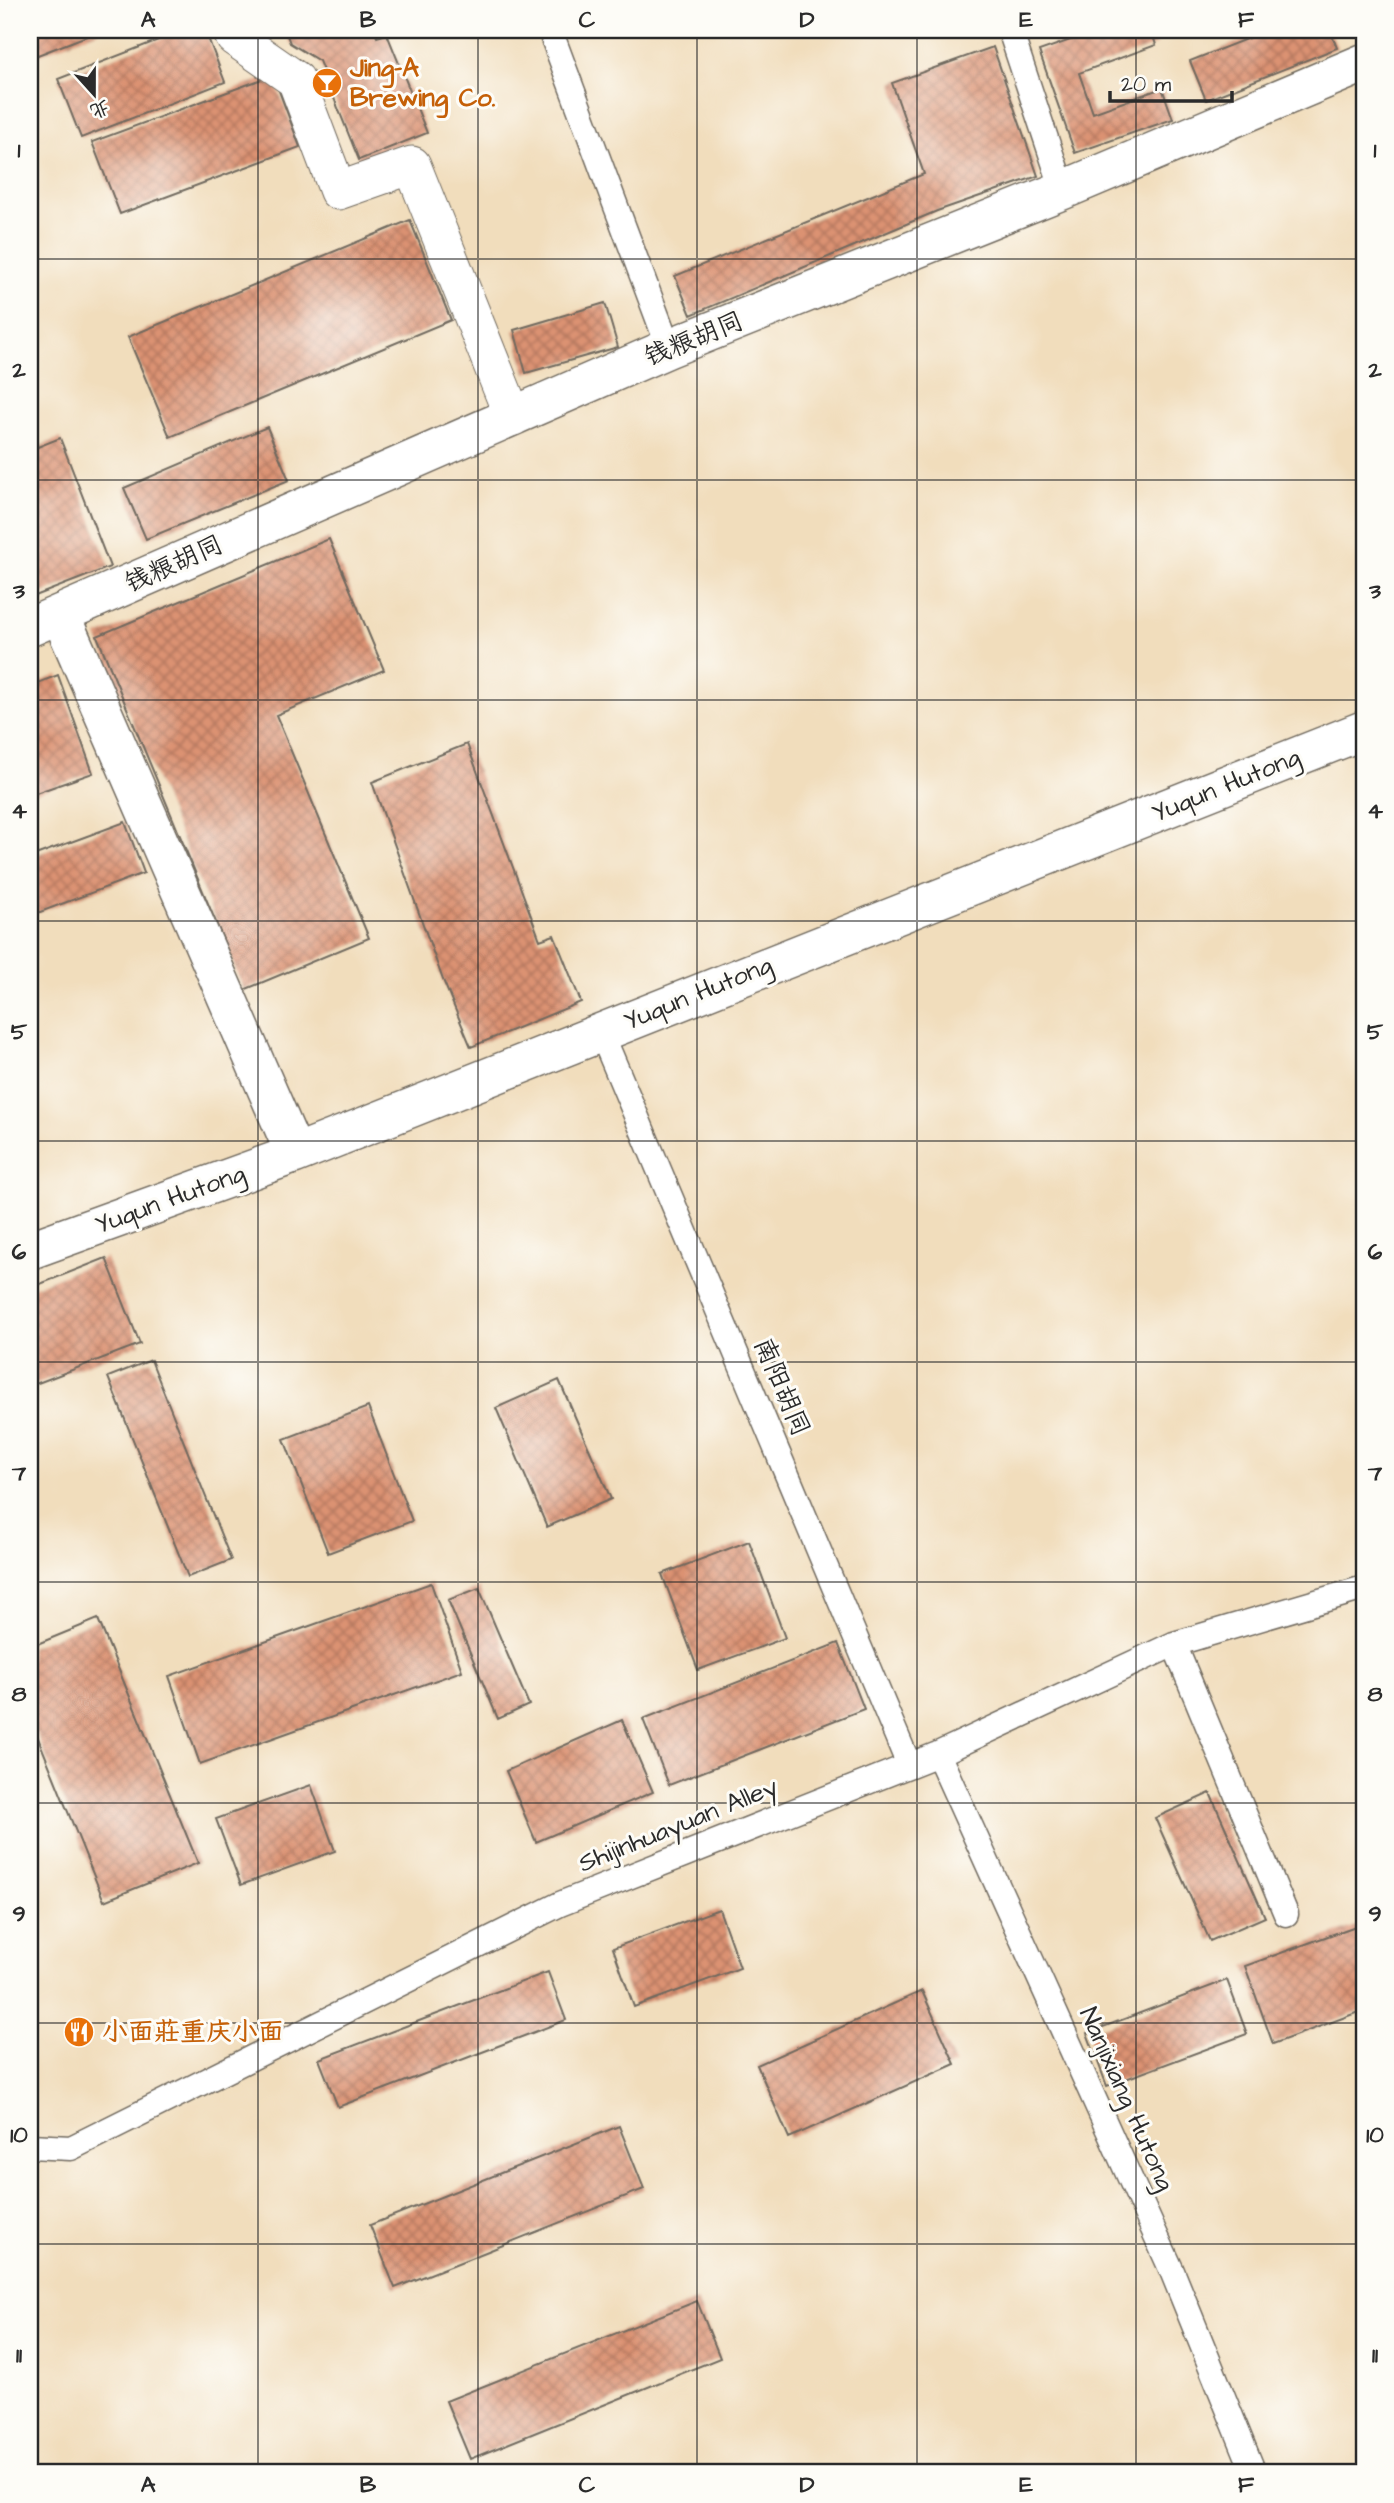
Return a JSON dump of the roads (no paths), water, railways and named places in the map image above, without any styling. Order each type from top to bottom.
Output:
[{"type":"street","points":[[230,30],[234,37],[296,80],[338,191],[412,164],[513,417]]},
{"type":"street","name":"钱粮胡同","points":[[45,620],[668,348],[1063,190],[1364,64]]},
{"type":"street","points":[[45,620],[295,1154]]},
{"type":"street","name":"Yuqun Hutong","points":[[30,1250],[295,1154],[1364,730]]},
{"type":"lane","points":[[550,30],[668,348]]},
{"type":"lane","points":[[1010,30],[1063,190]]},
{"type":"lane","name":"南阳胡同","points":[[601,1032],[909,1765]]},
{"type":"lane","name":"Shijinhuayuan Alley","points":[[30,2146],[71,2148],[561,1904],[938,1754],[1174,1644],[1364,1588]]},
{"type":"lane","points":[[1174,1644],[1286,1914]]},
{"type":"lane","name":"Nanjixiang Hutong","points":[[938,1754],[1172,2271],[1254,2473]]},
{"type":"place","name":"Jing-A Brewing Co.","points":[[327,83]]},
{"type":"place","name":"小面莊重庆小面","points":[[79,2032]]}]
